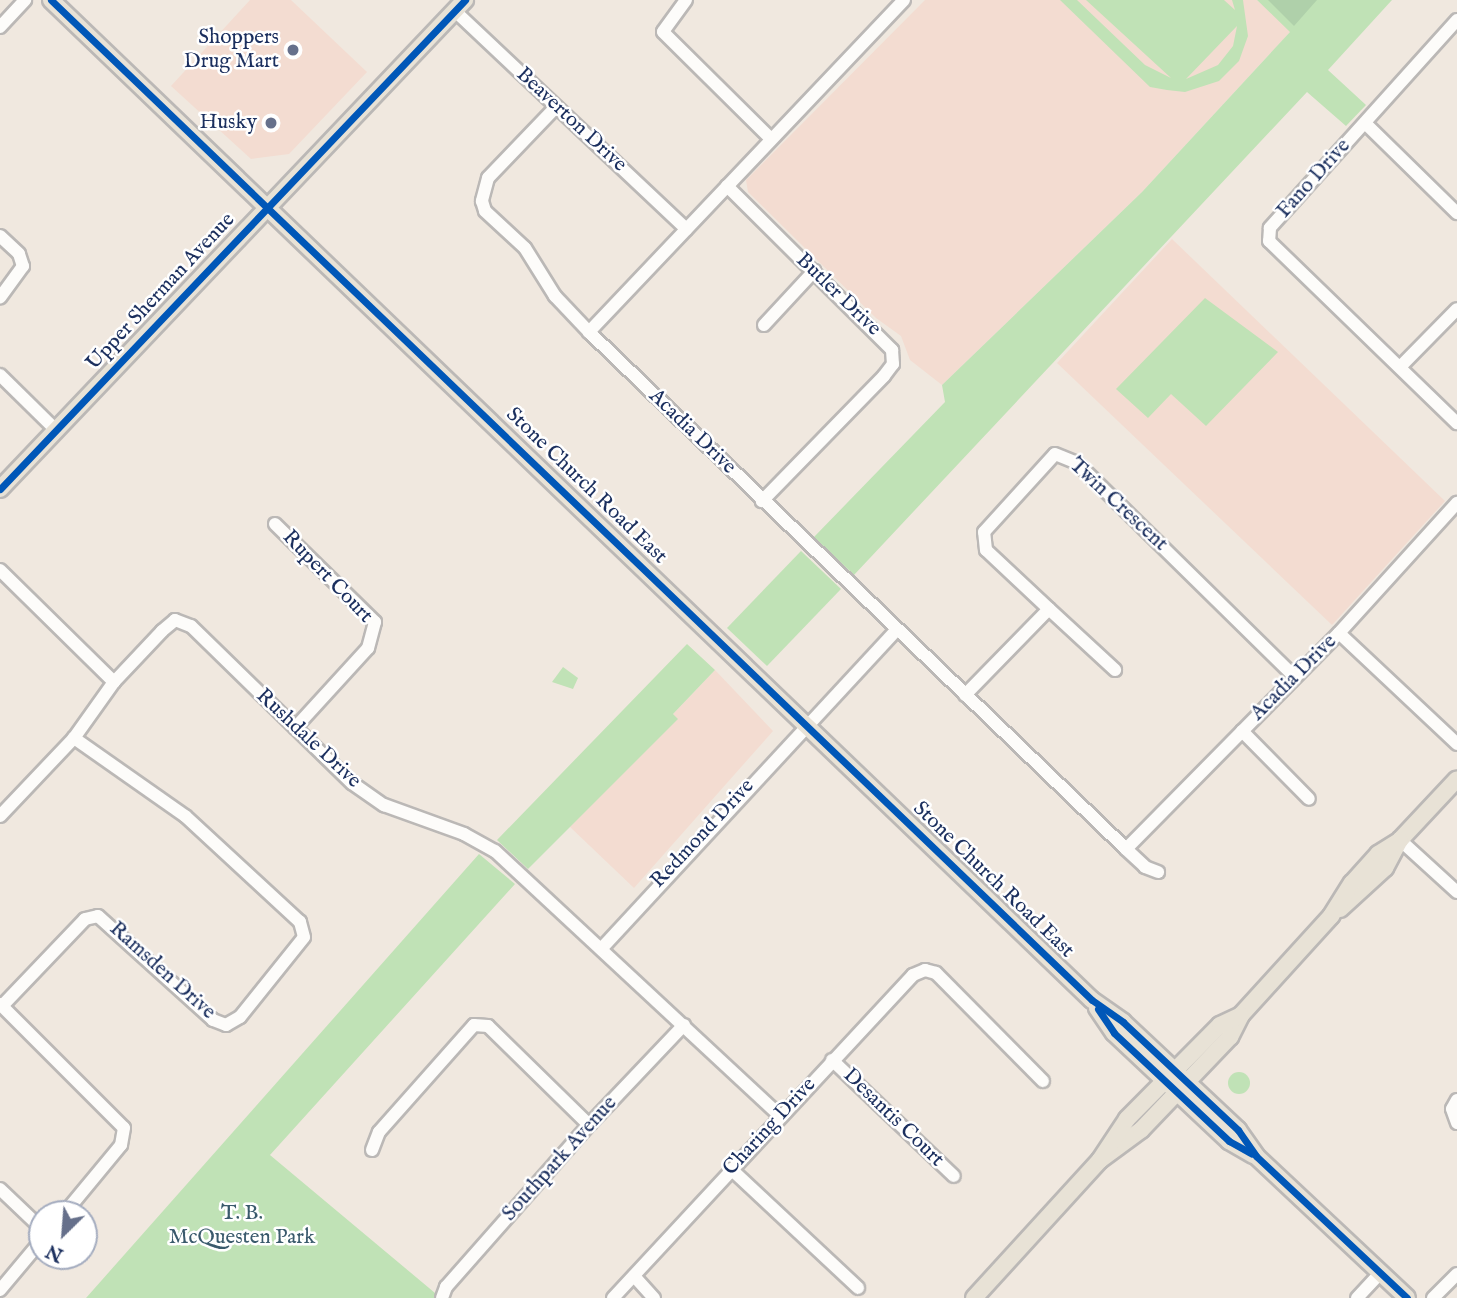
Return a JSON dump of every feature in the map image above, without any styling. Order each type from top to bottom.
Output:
[{"type":"main road","name":"Stone Church Road East","points":[[51,0],[268,204],[806,722],[1092,1000],[1114,1033],[1238,1130],[1256,1156],[1407,1298]]},
{"type":"main road","name":"Upper Sherman Avenue","points":[[0,489],[460,5]]},
{"type":"main road","points":[[974,1298],[1100,1160],[1127,1119],[1230,1037],[1241,1015],[1331,916],[1361,873],[1401,840],[1457,779]]},
{"type":"street","points":[[0,27],[24,0]]},
{"type":"street","points":[[686,0],[663,32],[770,138]]},
{"type":"street","points":[[589,332],[770,138],[904,0]]},
{"type":"street","name":"Beaverton Drive","points":[[460,5],[556,107],[686,229]]},
{"type":"street","name":"Fano Drive","points":[[1455,27],[1270,228],[1269,240],[1457,423]]},
{"type":"street","name":"Acadia Drive","points":[[556,107],[488,178],[482,201],[485,211],[525,248],[555,296],[589,332],[896,631],[1145,867],[1158,872]]},
{"type":"street","points":[[1365,123],[1457,213]]},
{"type":"street","name":"Butler Drive","points":[[727,186],[883,338],[892,350],[893,364],[762,501]]},
{"type":"street","points":[[0,236],[19,254],[23,266],[0,298]]},
{"type":"street","points":[[764,325],[814,271]]},
{"type":"street","points":[[1401,368],[1457,309]]},
{"type":"street","points":[[0,375],[55,429]]},
{"type":"street","name":"Twin Crescent","points":[[1049,610],[986,550],[984,532],[1055,454],[1064,455],[1294,676]]},
{"type":"street","name":"Acadia Drive","points":[[1126,849],[1339,633],[1457,503]]},
{"type":"street","name":"Rupert Court","points":[[275,524],[375,622],[368,648],[295,728]]},
{"type":"street","points":[[0,570],[114,682]]},
{"type":"street","points":[[965,695],[1049,610],[1115,670]]},
{"type":"street","name":"Rushdale Drive","points":[[1,814],[74,738],[114,682],[175,620],[191,626],[352,783],[384,805],[464,834],[495,851],[780,1116]]},
{"type":"street","name":"Redmond Drive","points":[[602,948],[806,722],[896,631]]},
{"type":"street","points":[[1339,633],[1457,744]]},
{"type":"street","points":[[1242,731],[1309,799]]},
{"type":"street","name":"Ramsden Drive","points":[[1,1005],[89,916],[103,916],[223,1025],[240,1017],[304,937],[300,922],[185,816],[74,738]]},
{"type":"street","points":[[1401,840],[1457,892]]},
{"type":"street","name":"Charing Drive","points":[[613,1298],[913,975],[925,970],[936,973],[1043,1082]]},
{"type":"street","points":[[1,1005],[124,1128],[121,1145],[76,1200]]},
{"type":"street","points":[[372,1150],[379,1132],[474,1025],[488,1026],[589,1125]]},
{"type":"street","name":"Southpark Avenue","points":[[442,1298],[446,1287],[589,1125],[684,1026]]},
{"type":"street","name":"Desantis Court","points":[[832,1060],[954,1176]]},
{"type":"street","points":[[1457,1100],[1452,1109],[1457,1123]]},
{"type":"street","points":[[732,1169],[858,1288]]},
{"type":"street","points":[[0,1189],[28,1216]]},
{"type":"street","points":[[0,1290],[28,1257]]},
{"type":"street","points":[[1357,1298],[1380,1273]]},
{"type":"street","points":[[1433,1298],[1457,1274]]},
{"type":"street","points":[[634,1276],[654,1298]]},
{"type":"shaded area","points":[[250,0],[291,0],[367,72],[289,154],[251,159],[171,86]]},
{"type":"shaded area","points":[[925,0],[1257,0],[1291,31],[1142,192],[942,385],[910,360],[901,336],[876,318],[748,192],[746,180]]},
{"type":"shaded area","points":[[1172,239],[1445,501],[1332,625],[1057,363]]},
{"type":"shaded area","points":[[715,670],[773,731],[634,888],[569,826],[677,719],[673,714]]},
{"type":"green space","points":[[1060,0],[1077,0],[1145,65],[1171,78],[1086,0],[1224,0],[1235,10],[1232,0],[1243,0],[1248,36],[1239,61],[1219,81],[1185,92],[1150,87]],"holes":[[[1237,26],[1233,46],[1218,65],[1186,79]]]},
{"type":"green space","points":[[1257,0],[1392,0],[1328,70],[1366,105],[1346,126],[1307,92],[854,575],[814,537],[945,402],[942,385],[1142,192],[1290,32]]},
{"type":"green space","points":[[1268,0],[1317,0],[1294,26]]},
{"type":"green space","points":[[1205,298],[1278,352],[1206,426],[1171,394],[1148,418],[1116,389]]},
{"type":"green space","points":[[801,551],[841,589],[767,666],[727,628]]},
{"type":"green space","points":[[687,644],[715,670],[673,714],[678,719],[528,869],[497,840]]},
{"type":"green space","points":[[563,667],[578,678],[573,689],[552,682]]},
{"type":"green space","name":"T. B. McQuesten Park","points":[[479,854],[515,884],[270,1155],[435,1293],[435,1298],[86,1298]]},
{"type":"green space","points":[[1239,1072],[1247,1075],[1250,1083],[1247,1091],[1239,1094],[1231,1091],[1228,1083],[1231,1075]]},
{"type":"cycle path","points":[[51,0],[1092,1000],[1123,1022],[1238,1130],[1256,1156],[1407,1298]]},
{"type":"cycle path","points":[[0,489],[465,0]]},
{"type":"cycle path","points":[[1098,1009],[1114,1033],[1229,1141],[1252,1154]]},
{"type":"place","name":"Shoppers Drug Mart","points":[[293,50]]},
{"type":"place","name":"Husky","points":[[271,123]]}]
